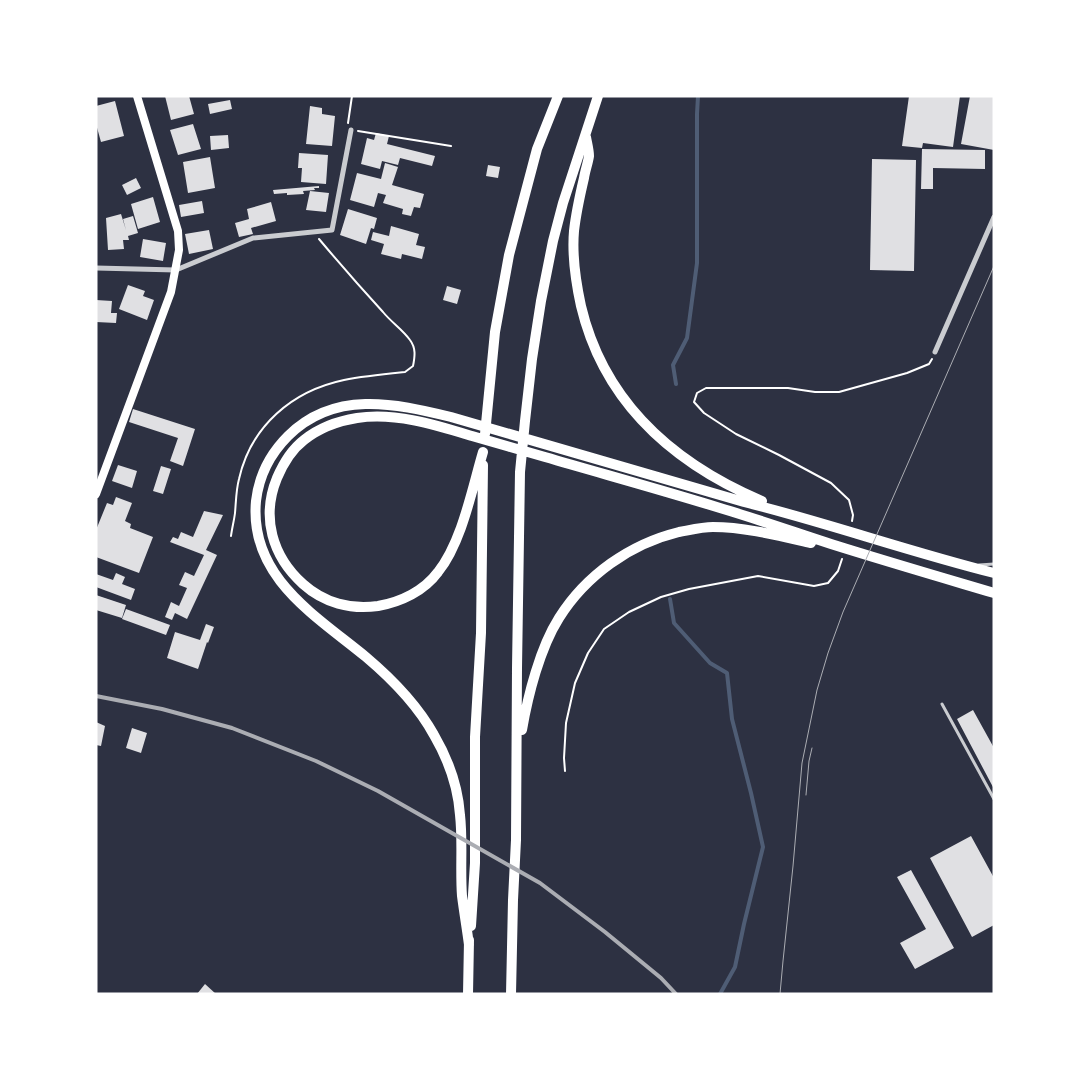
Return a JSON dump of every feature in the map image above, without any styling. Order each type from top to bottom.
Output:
[{"type":"highway","points":[[468,994],[469,945],[475,864],[475,737],[481,633],[483,452],[495,332],[509,255],[537,150],[558,96]]},
{"type":"highway","points":[[511,994],[516,840],[520,472],[532,358],[553,241],[563,203],[598,96]]},
{"type":"highway","points":[[586,135],[589,156],[574,231],[575,267],[577,285],[587,327],[597,355],[606,372],[616,389],[640,419],[675,451],[719,481],[790,513]]},
{"type":"highway","points":[[469,945],[462,895],[460,814],[456,785],[434,735],[405,694],[384,673],[314,616],[282,584],[262,550],[255,511],[261,478],[267,462],[279,445],[295,429],[314,416],[333,409],[360,404],[388,404],[418,409],[790,513],[994,573]]},
{"type":"highway","points":[[483,452],[464,518],[452,549],[438,573],[424,586],[406,598],[389,604],[366,608],[344,606],[328,601],[308,589],[292,574],[274,544],[269,512],[271,497],[281,468],[291,453],[303,440],[337,422],[360,417],[386,417],[416,421],[557,460],[720,508],[994,593]]},
{"type":"highway","points":[[517,755],[525,712],[541,656],[549,636],[571,601],[595,576],[612,562],[646,543],[666,536],[713,527],[772,534],[815,544],[832,544]]},
{"type":"main road","points":[[96,494],[171,292],[179,250],[178,231],[137,96]]},
{"type":"street","points":[[96,268],[176,270],[253,238],[332,230],[351,130]]},
{"type":"street","points":[[936,352],[994,217]]},
{"type":"lane","points":[[969,567],[994,564]]},
{"type":"lane","points":[[942,704],[994,800]]},
{"type":"path","points":[[352,96],[347,122],[351,130],[451,146]]},
{"type":"path","points":[[313,232],[339,264],[410,340],[415,356],[413,366]]},
{"type":"building","points":[[165,96],[189,96],[194,114],[171,120]]},
{"type":"building","points":[[909,96],[960,96],[953,147],[923,143],[922,148],[902,146]]},
{"type":"building","points":[[970,96],[994,96],[994,150],[961,144]]},
{"type":"building","points":[[230,100],[232,109],[210,114],[208,104]]},
{"type":"building","points":[[115,101],[124,136],[101,142],[96,124],[96,106]]},
{"type":"building","points":[[310,106],[322,108],[322,114],[335,116],[332,146],[306,144]]},
{"type":"building","points":[[193,124],[201,149],[178,155],[170,130]]},
{"type":"building","points":[[376,133],[389,136],[387,144],[435,156],[432,166],[400,158],[398,165],[382,161],[380,169],[361,164],[367,138],[374,140]]},
{"type":"building","points":[[228,135],[229,148],[211,150],[210,136]]},
{"type":"building","points":[[922,149],[985,150],[985,169],[933,168],[933,189],[921,189]]},
{"type":"building","points":[[299,153],[328,155],[326,184],[301,182],[302,168],[298,168]]},
{"type":"building","points":[[210,157],[215,188],[188,193],[183,162]]},
{"type":"building","points":[[872,159],[916,160],[914,271],[870,270]]},
{"type":"building","points":[[385,163],[398,167],[392,185],[424,194],[420,208],[414,207],[411,216],[402,214],[403,209],[383,203],[386,195],[378,193],[374,207],[350,200],[357,173],[381,179]]},
{"type":"building","points":[[488,165],[500,167],[498,178],[486,176]]},
{"type":"building","points":[[136,178],[141,188],[127,195],[122,185]]},
{"type":"building","points":[[319,186],[319,188],[314,188],[315,190],[303,191],[304,194],[274,194],[273,190]]},
{"type":"building","points":[[310,191],[329,193],[326,212],[306,210]]},
{"type":"building","points":[[153,197],[160,222],[138,229],[131,204]]},
{"type":"building","points":[[202,201],[204,213],[181,217],[179,205]]},
{"type":"building","points":[[271,202],[276,221],[251,228],[253,234],[239,237],[235,223],[249,219],[247,209]]},
{"type":"building","points":[[348,209],[377,218],[374,229],[371,228],[366,244],[340,235]]},
{"type":"building","points":[[121,214],[126,230],[123,219],[133,216],[138,233],[128,236],[129,240],[123,240],[124,249],[108,250],[106,218]]},
{"type":"building","points":[[391,226],[419,234],[416,245],[425,247],[422,259],[402,254],[401,259],[381,254],[384,244],[371,240],[373,232],[389,236]]},
{"type":"building","points":[[209,230],[213,249],[189,254],[185,234]]},
{"type":"building","points":[[143,239],[166,243],[163,261],[140,257]]},
{"type":"building","points":[[128,285],[145,291],[143,296],[154,300],[147,320],[119,309]]},
{"type":"building","points":[[447,286],[461,290],[457,304],[443,300]]},
{"type":"building","points":[[96,300],[112,301],[111,313],[117,313],[116,323],[96,322]]},
{"type":"building","points":[[133,409],[195,429],[183,466],[170,461],[178,438],[129,422]]},
{"type":"building","points":[[118,465],[137,471],[132,488],[112,481]]},
{"type":"building","points":[[161,466],[171,469],[163,494],[153,491]]},
{"type":"building","points":[[116,497],[132,503],[125,521],[131,524],[130,528],[153,537],[139,573],[96,557],[96,530],[107,503],[113,505]]},
{"type":"building","points":[[204,511],[223,515],[206,550],[217,555],[187,619],[175,613],[172,620],[165,617],[171,602],[179,606],[187,588],[179,585],[185,572],[194,576],[204,555],[170,542],[173,537],[178,539],[181,532],[193,537]]},
{"type":"building","points":[[116,573],[125,577],[122,584],[135,589],[131,600],[96,587],[96,574],[113,580]]},
{"type":"building","points":[[96,595],[126,605],[122,618],[96,610]]},
{"type":"building","points":[[126,609],[170,625],[166,635],[122,619]]},
{"type":"building","points":[[206,624],[214,627],[198,669],[167,658],[175,632],[200,640]]},
{"type":"building","points":[[973,710],[994,748],[994,789],[957,719]]},
{"type":"building","points":[[96,722],[105,726],[101,746],[96,745]]},
{"type":"building","points":[[132,728],[147,733],[141,753],[126,748]]},
{"type":"building","points":[[971,836],[994,878],[994,925],[972,937],[930,858]]},
{"type":"building","points":[[911,870],[954,948],[915,969],[900,943],[926,929],[897,877]]},
{"type":"building","points":[[205,984],[216,994],[197,994]]},
{"type":"waterway","points":[[676,384],[673,365],[687,338],[697,263],[698,96]]},
{"type":"waterway","points":[[670,599],[674,623],[710,663],[727,673],[732,719],[763,847],[735,967],[720,994]]},
{"type":"tram line","points":[[780,994],[802,763],[817,690],[843,612],[994,266]]},
{"type":"tram line","points":[[806,795],[812,748]]},
{"type":"railway","points":[[96,696],[162,709],[232,728],[316,761],[378,791],[540,883],[605,932],[661,978],[676,994]]}]
